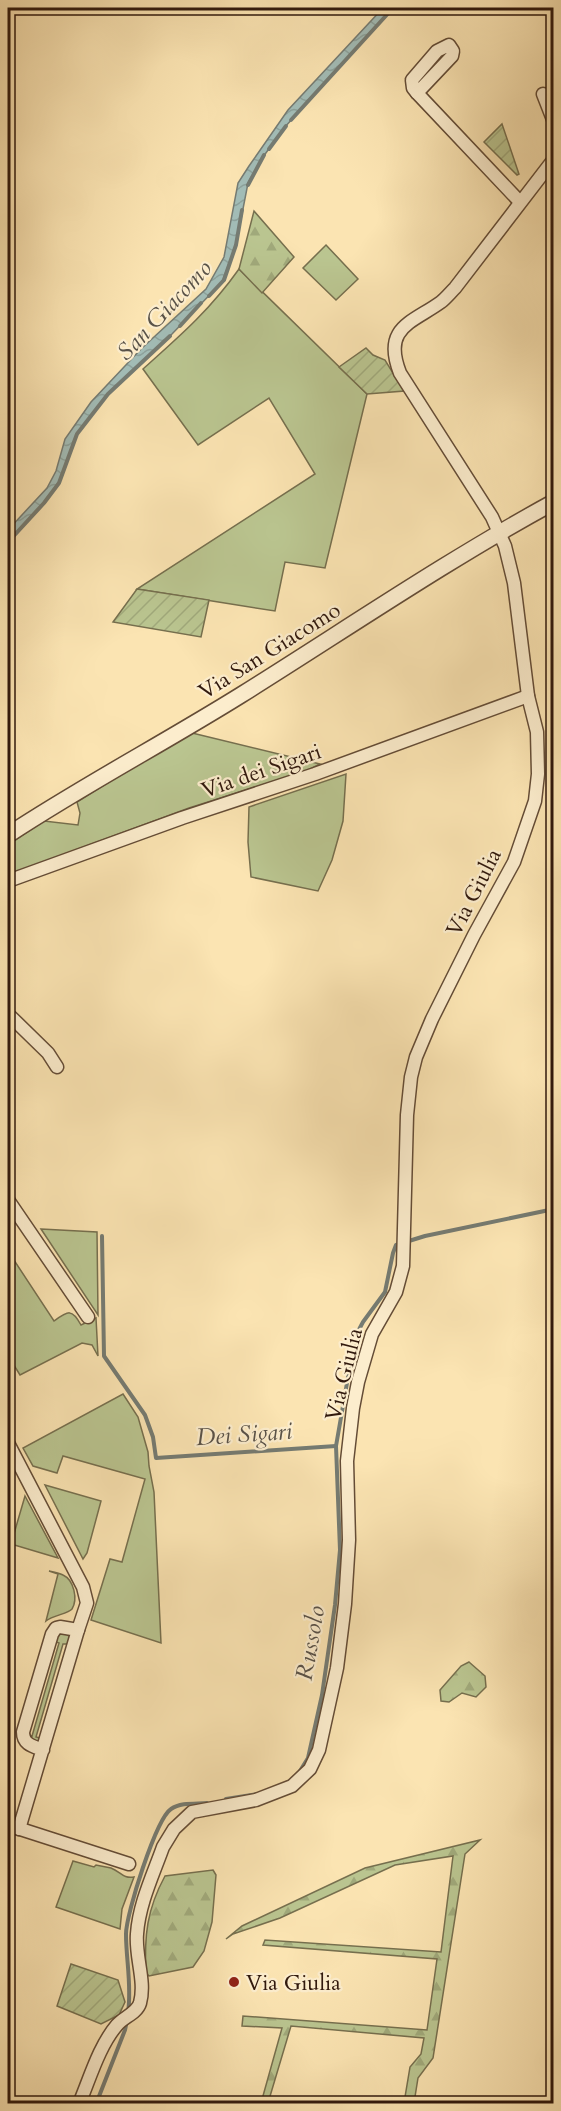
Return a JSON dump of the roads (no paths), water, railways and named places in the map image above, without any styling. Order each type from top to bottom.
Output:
[{"type":"street","points":[[417,93],[520,202]]},
{"type":"street","points":[[543,94],[554,122]]},
{"type":"street","name":"Via Giulia","points":[[80,2103],[111,2034],[140,2004],[138,1919],[163,1846],[169,1835],[192,1812],[256,1800],[291,1786],[310,1769],[318,1750],[337,1668],[346,1594],[349,1540],[347,1461],[353,1408],[372,1334],[396,1292],[403,1266],[408,1095],[416,1057],[474,935],[514,862],[535,801],[538,774],[537,732],[528,696],[514,583],[500,531],[400,373],[394,358],[398,335],[403,326],[441,302],[455,288],[554,159]]},
{"type":"street","name":"Via San Giacomo","points":[[8,835],[238,696],[500,531],[554,502]]},
{"type":"street","name":"Via dei Sigari","points":[[8,881],[182,818],[315,774],[528,696]]},
{"type":"street","points":[[8,1014],[48,1053],[57,1067]]},
{"type":"street","points":[[8,1200],[88,1317]]},
{"type":"street","points":[[8,1443],[83,1587],[87,1604],[43,1750],[13,1827],[129,1864]]},
{"type":"street","points":[[43,1750],[26,1743],[23,1731],[52,1634],[56,1628],[60,1627],[78,1630]]},
{"type":"water","points":[[383,8],[393,8],[284,128],[263,157],[248,183],[236,245],[222,282],[172,334],[108,394],[77,434],[59,483],[8,545],[8,530],[47,488],[56,471],[65,439],[91,402],[141,349],[206,289],[224,257],[238,183],[288,110]]},
{"type":"waterway","name":"San Giacomo","points":[[291,120],[393,8]]},
{"type":"waterway","name":"San Giacomo","points":[[269,149],[286,126]]},
{"type":"waterway","name":"San Giacomo","points":[[248,185],[264,155]]},
{"type":"waterway","name":"San Giacomo","points":[[209,296],[224,280],[236,245],[242,210]]},
{"type":"waterway","name":"San Giacomo","points":[[180,326],[201,303]]},
{"type":"waterway","name":"San Giacomo","points":[[8,545],[59,483],[77,434],[108,394],[170,336]]},
{"type":"waterway","name":"Russolo","points":[[300,1771],[308,1758],[322,1695],[335,1605],[340,1550],[336,1446],[355,1337],[385,1292],[396,1245],[425,1236],[554,1209]]},
{"type":"waterway","name":"Dei Sigari","points":[[102,1236],[104,1356],[145,1415],[153,1437],[156,1458],[336,1446]]},
{"type":"waterway","name":"Russolo","points":[[226,1799],[257,1794]]},
{"type":"waterway","name":"Russolo","points":[[128,2013],[127,1923],[150,1848],[165,1816],[171,1809],[184,1804],[207,1803]]},
{"type":"waterway","name":"Russolo","points":[[96,2104],[127,2020]]},
{"type":"place","name":"Via Giulia","points":[[234,1982]]}]
